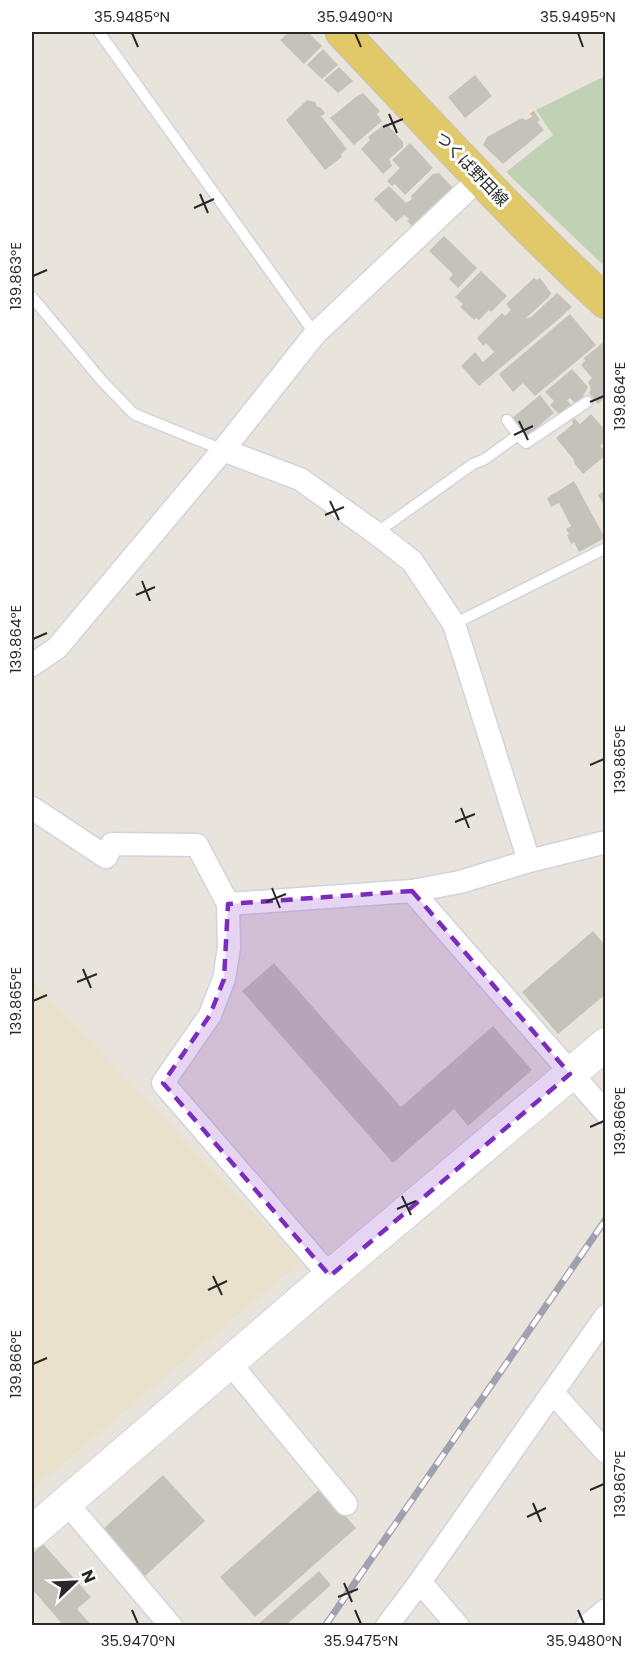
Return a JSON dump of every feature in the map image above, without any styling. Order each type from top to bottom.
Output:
[{"type":"main road","name":"つくば野田線","points":[[342,32],[562,262],[606,302]]},
{"type":"street","points":[[32,665],[57,648],[223,450],[315,333],[480,178]]},
{"type":"street","points":[[223,450],[300,479],[412,561],[454,624],[529,861]]},
{"type":"street","points":[[32,808],[106,857],[112,844],[197,845],[228,904],[229,948],[224,979],[210,1016],[163,1083],[330,1276]]},
{"type":"street","points":[[228,904],[412,891],[460,882],[529,861],[606,842]]},
{"type":"street","points":[[412,891],[606,1113]]},
{"type":"street","points":[[32,1532],[330,1276],[606,1044]]},
{"type":"street","points":[[387,1626],[606,1316]]},
{"type":"street","points":[[229,1362],[346,1504]]},
{"type":"street","points":[[553,1393],[606,1452]]},
{"type":"street","points":[[66,1502],[171,1626]]},
{"type":"street","points":[[420,1582],[458,1626]]},
{"type":"street","points":[[587,1626],[606,1610]]},
{"type":"lane","points":[[99,32],[315,333]]},
{"type":"lane","points":[[32,297],[102,381],[134,414],[223,450]]},
{"type":"lane","points":[[507,420],[526,442],[587,402]]},
{"type":"lane","points":[[376,533],[472,464],[485,459],[518,435]]},
{"type":"lane","points":[[454,624],[606,548]]},
{"type":"highlighted area","points":[[412,891],[570,1074],[330,1276],[163,1083],[210,1015],[224,979],[228,904]]},
{"type":"shaded area","points":[[32,980],[300,1262],[32,1490]]},
{"type":"green space","points":[[605,76],[605,267],[506,172],[553,135],[536,110]]},
{"type":"building","points":[[289,32],[308,32],[322,46],[304,64],[280,40]]},
{"type":"building","points":[[323,49],[338,65],[322,79],[307,65]]},
{"type":"building","points":[[339,67],[353,81],[338,93],[324,80]]},
{"type":"building","points":[[475,75],[492,96],[465,118],[448,97]]},
{"type":"building","points":[[363,93],[380,111],[377,114],[382,121],[354,145],[330,118]]},
{"type":"building","points":[[307,100],[315,102],[317,107],[325,113],[321,116],[347,149],[341,154],[342,157],[325,170],[286,120]]},
{"type":"building","points":[[534,111],[540,120],[537,122],[544,130],[503,164],[483,145],[487,137],[522,118],[526,120],[532,117],[530,113]]},
{"type":"building","points":[[386,123],[403,142],[403,147],[389,159],[392,166],[383,174],[361,149],[370,140],[368,137]]},
{"type":"building","points":[[410,143],[433,168],[405,195],[395,184],[392,186],[387,181],[400,168],[392,160]]},
{"type":"building","points":[[439,173],[457,192],[416,230],[404,215],[396,222],[374,199],[389,186],[406,203],[433,174]]},
{"type":"building","points":[[444,236],[477,268],[458,288],[449,279],[453,274],[429,251]]},
{"type":"building","points":[[481,271],[507,296],[491,312],[489,310],[479,320],[476,318],[474,320],[460,307],[463,304],[455,297]]},
{"type":"building","points":[[534,278],[537,280],[540,278],[551,293],[525,319],[531,317],[557,293],[572,307],[479,386],[461,366],[475,352],[483,362],[494,352],[486,343],[483,346],[477,338],[502,313],[505,316],[511,310],[506,304]]},
{"type":"building","points":[[570,314],[596,345],[535,396],[523,383],[513,392],[499,374]]},
{"type":"building","points":[[606,340],[606,371],[603,373],[606,377],[606,396],[598,404],[589,393],[591,389],[588,382],[592,378],[581,365],[585,361],[584,358]]},
{"type":"building","points":[[572,369],[588,387],[582,398],[575,403],[570,398],[567,400],[572,406],[559,414],[550,405],[554,401],[545,392]]},
{"type":"building","points":[[540,395],[554,413],[527,436],[512,418]]},
{"type":"building","points":[[591,414],[606,431],[606,441],[600,446],[606,455],[583,474],[556,438],[573,424],[572,420],[575,419],[580,424]]},
{"type":"building","points":[[574,481],[605,538],[579,552],[574,542],[571,544],[567,535],[569,534],[566,529],[571,526],[559,503],[551,507],[547,498]]},
{"type":"building","points":[[606,490],[606,508],[598,495]]},
{"type":"building","points":[[593,931],[606,946],[606,994],[558,1034],[522,992]]},
{"type":"building","points":[[274,963],[401,1107],[493,1026],[532,1070],[468,1126],[454,1109],[393,1163],[242,991]]},
{"type":"building","points":[[163,1475],[205,1521],[145,1576],[103,1529]]},
{"type":"building","points":[[321,1488],[356,1528],[255,1617],[220,1577]]},
{"type":"building","points":[[43,1544],[91,1597],[77,1609],[92,1626],[64,1626],[32,1589],[32,1554]]},
{"type":"building","points":[[319,1571],[331,1585],[285,1626],[256,1626]]},
{"type":"railway","points":[[325,1626],[606,1219]]}]
